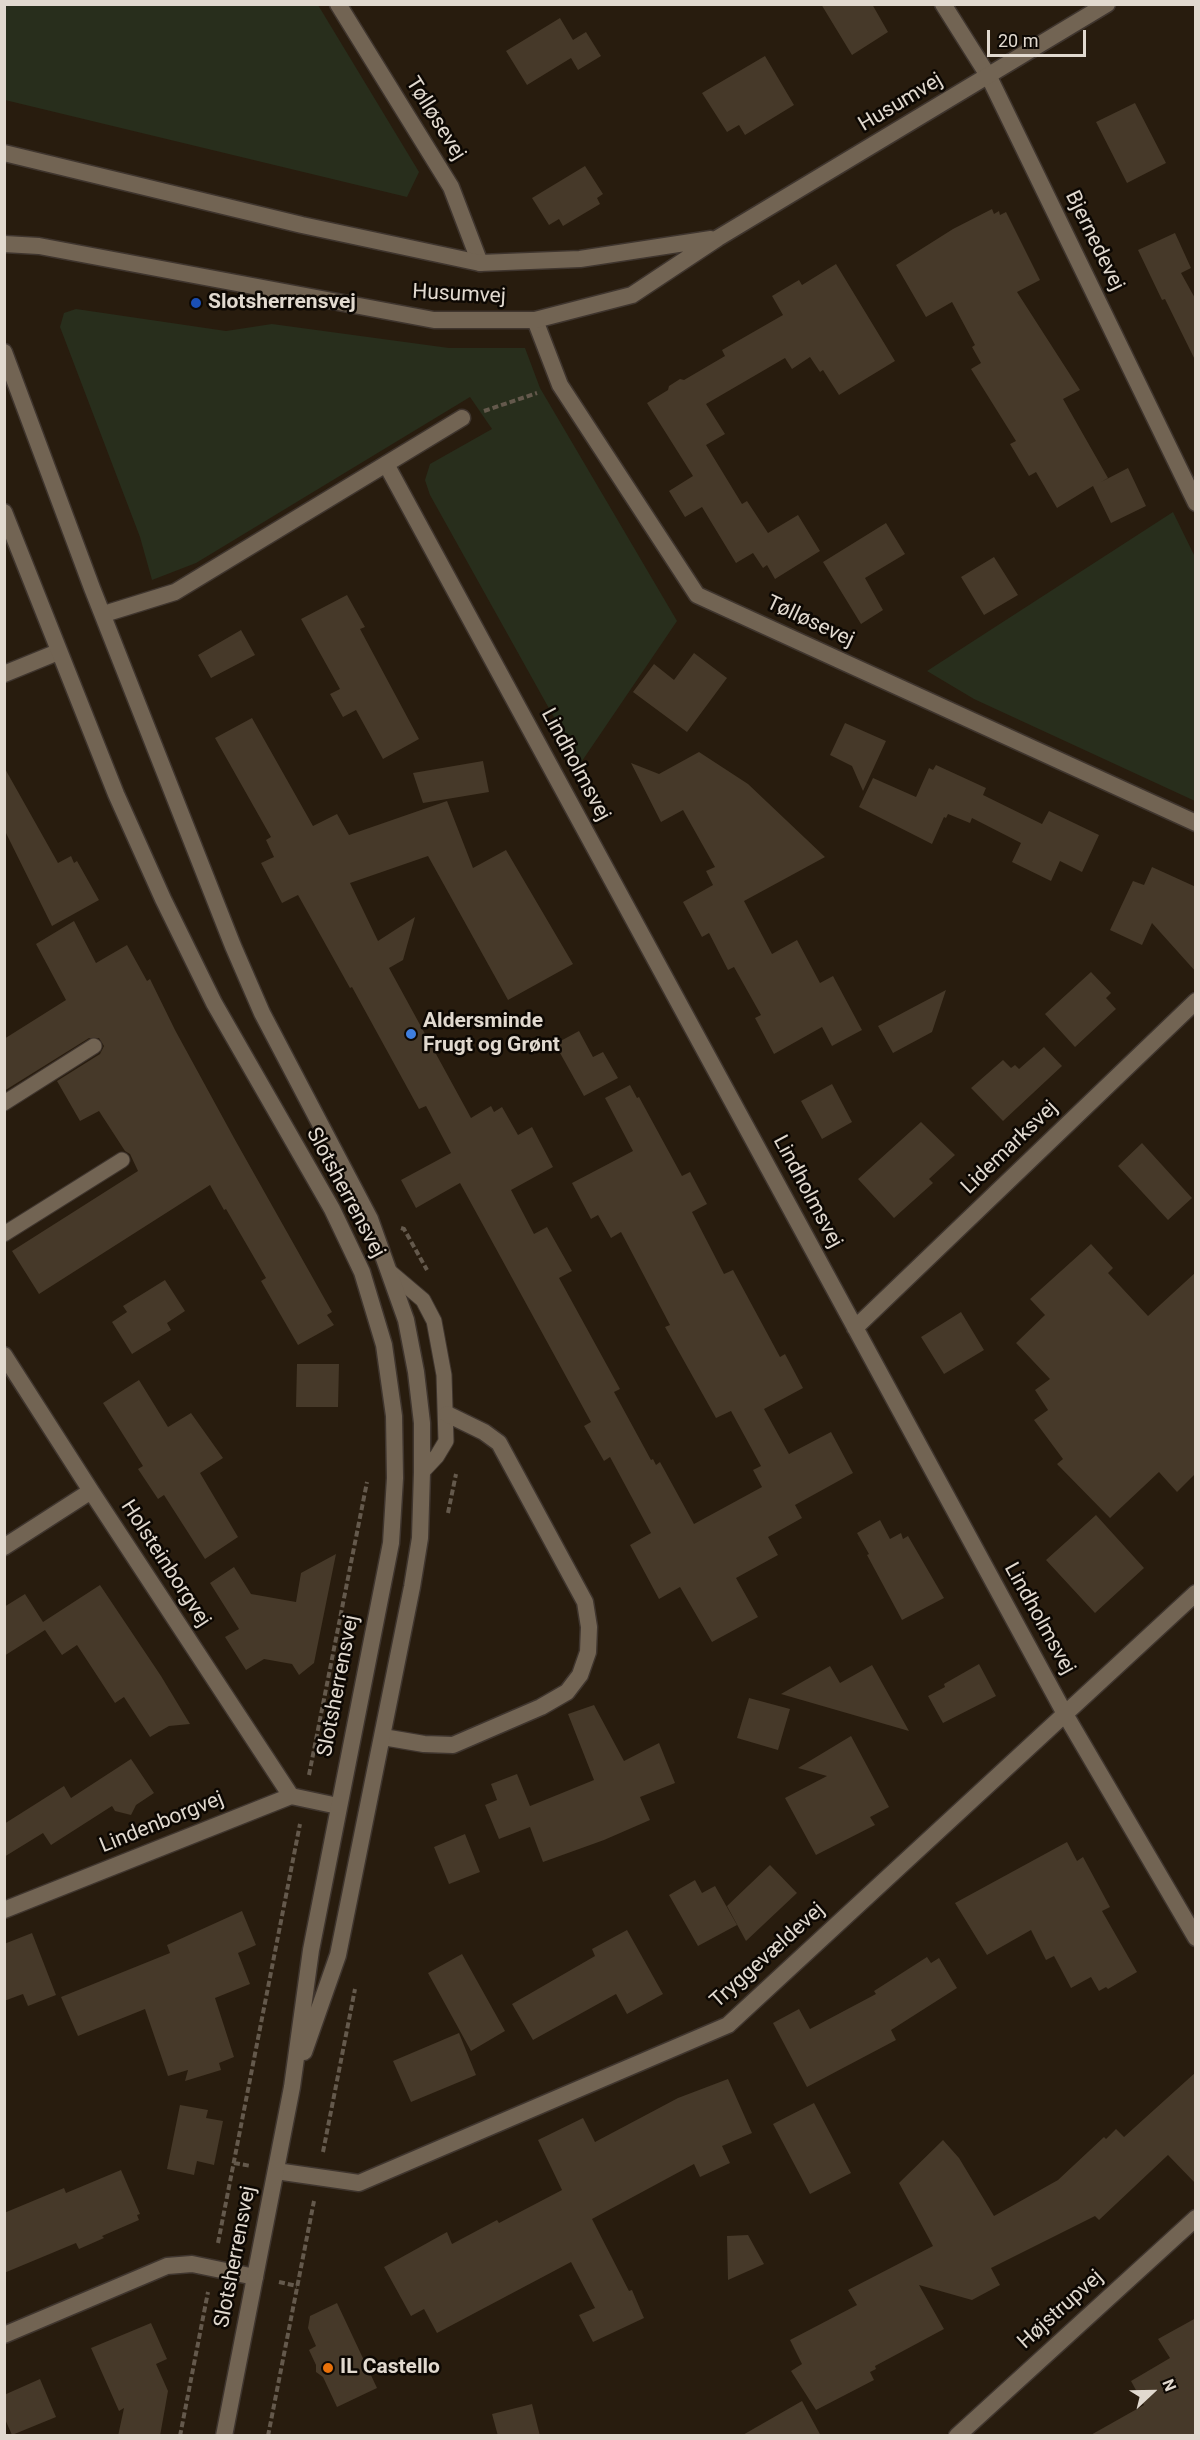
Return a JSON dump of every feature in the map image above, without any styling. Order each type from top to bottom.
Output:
[{"type":"street","name":"Tølløsevej","points":[[338,4],[451,187],[480,263]]},
{"type":"street","name":"Bjernedevej","points":[[943,4],[988,77],[1196,503]]},
{"type":"street","name":"Husumvej","points":[[4,244],[39,246],[434,320],[535,320],[632,295],[718,238],[1107,4]]},
{"type":"street","name":"Husumvej","points":[[4,153],[302,225],[480,263],[580,260],[718,238]]},
{"type":"street","name":"Tølløsevej","points":[[535,320],[560,386],[697,595],[1196,823]]},
{"type":"street","name":"Slotsherrensvej","points":[[4,352],[233,946],[262,1013],[370,1219],[406,1320],[416,1372],[422,1423],[422,1472],[420,1538],[415,1567],[338,1955],[292,2087]]},
{"type":"street","points":[[104,614],[175,592],[462,418]]},
{"type":"street","name":"Lindholmsvej","points":[[386,464],[1065,1714],[1196,1938]]},
{"type":"street","name":"Slotsherrensvej","points":[[4,512],[116,794],[163,899],[214,1003],[332,1209],[362,1272],[384,1345],[394,1416],[395,1478],[391,1543],[311,1950],[292,2087],[224,2436]]},
{"type":"street","points":[[4,674],[58,652]]},
{"type":"street","name":"Lidemarksvej","points":[[855,1328],[1196,1000]]},
{"type":"street","name":"Holsteinborgvej","points":[[4,1355],[91,1491],[298,1797]]},
{"type":"street","points":[[383,1737],[424,1744],[453,1745],[542,1707],[567,1692],[580,1675],[588,1652],[590,1627],[585,1602],[499,1443],[484,1432],[447,1414]]},
{"type":"street","points":[[4,1547],[91,1491]]},
{"type":"street","name":"Tryggevældevej","points":[[276,2171],[359,2183],[728,2025],[1196,1593]]},
{"type":"street","points":[[298,1797],[338,1806]]},
{"type":"street","name":"Lindenborgvej","points":[[4,1910],[298,1797]]},
{"type":"street","name":"Højstrupvej","points":[[957,2436],[1196,2218]]},
{"type":"street","points":[[4,2335],[167,2266],[192,2264],[255,2277]]},
{"type":"lane","points":[[4,1103],[94,1046]]},
{"type":"lane","points":[[4,1234],[122,1160]]},
{"type":"lane","points":[[390,1272],[423,1300],[434,1321],[444,1376],[447,1414],[446,1441],[437,1456],[422,1472]]},
{"type":"path","points":[[462,418],[560,386]]},
{"type":"path","points":[[180,2436],[213,2268],[298,1797],[368,1474]]},
{"type":"green space","points":[[5,4],[318,5],[419,172],[407,197],[5,100]]},
{"type":"green space","points":[[76,309],[226,331],[272,324],[449,348],[525,348],[540,388],[677,621],[580,764],[430,495],[425,480],[430,464],[492,429],[470,397],[196,563],[152,580],[140,537],[60,327],[64,313]]},
{"type":"green space","points":[[1173,512],[1195,557],[1195,801],[974,699],[927,671]]},
{"type":"building","points":[[821,4],[872,4],[888,32],[852,55]]},
{"type":"building","points":[[560,18],[573,40],[586,32],[601,56],[578,70],[571,58],[527,85],[506,51]]},
{"type":"building","points":[[765,56],[794,105],[745,135],[739,125],[727,132],[702,93]]},
{"type":"building","points":[[1135,103],[1166,163],[1127,183],[1096,122]]},
{"type":"building","points":[[585,166],[603,194],[597,198],[600,204],[563,226],[559,219],[549,225],[532,198]]},
{"type":"building","points":[[992,209],[994,214],[999,211],[1000,215],[1006,212],[1040,280],[1017,292],[1080,390],[1063,399],[1108,478],[1101,482],[1128,468],[1146,506],[1111,523],[1093,486],[1057,508],[1036,472],[1029,476],[1010,444],[1016,441],[971,369],[981,363],[972,347],[975,345],[952,302],[926,317],[896,265],[953,229]]},
{"type":"building","points":[[1175,233],[1191,268],[1181,273],[1196,300],[1196,362],[1138,250]]},
{"type":"building","points":[[836,264],[895,361],[839,395],[823,370],[820,372],[810,357],[792,369],[785,358],[706,404],[725,434],[706,445],[742,504],[747,501],[768,533],[798,515],[820,551],[775,579],[767,565],[763,568],[753,553],[736,563],[702,507],[685,517],[669,491],[693,476],[647,403],[668,390],[669,386],[680,379],[684,380],[725,356],[722,350],[783,315],[772,296],[799,280],[802,285]]},
{"type":"building","points":[[886,523],[905,554],[865,578],[883,610],[861,624],[823,562]]},
{"type":"building","points":[[994,557],[1018,595],[984,615],[961,577]]},
{"type":"building","points":[[347,595],[365,627],[360,629],[419,739],[383,759],[356,710],[343,717],[330,694],[340,689],[301,619]]},
{"type":"building","points":[[241,630],[255,655],[211,678],[198,655]]},
{"type":"building","points":[[694,653],[727,678],[687,732],[633,692],[654,664],[674,680]]},
{"type":"building","points":[[252,718],[313,826],[337,814],[349,835],[447,801],[473,868],[506,850],[573,964],[508,1000],[428,856],[350,883],[378,941],[415,917],[403,960],[389,968],[471,1118],[491,1106],[494,1112],[502,1107],[518,1135],[532,1127],[553,1167],[511,1190],[534,1234],[547,1227],[572,1271],[559,1278],[620,1389],[614,1392],[651,1460],[653,1459],[656,1465],[660,1462],[694,1524],[762,1487],[753,1470],[761,1466],[731,1411],[716,1418],[665,1327],[670,1325],[621,1232],[611,1238],[598,1215],[591,1219],[572,1183],[633,1151],[605,1098],[630,1085],[637,1098],[639,1097],[682,1176],[690,1172],[707,1204],[692,1212],[724,1274],[733,1270],[780,1357],[785,1354],[803,1388],[764,1409],[789,1454],[831,1432],[853,1473],[795,1505],[802,1518],[768,1537],[778,1555],[736,1578],[758,1617],[712,1642],[680,1587],[659,1599],[630,1545],[651,1533],[610,1457],[604,1461],[584,1426],[591,1422],[460,1183],[416,1208],[401,1180],[451,1153],[426,1106],[419,1109],[298,895],[282,903],[261,863],[274,857],[266,840],[271,837],[215,738]]},
{"type":"building","points":[[845,723],[886,741],[863,791],[852,766],[830,755]]},
{"type":"building","points":[[699,752],[748,784],[825,857],[744,901],[772,954],[797,940],[820,983],[833,976],[862,1030],[832,1046],[822,1027],[774,1054],[755,1018],[761,1015],[734,967],[728,970],[709,933],[702,937],[683,902],[713,885],[706,871],[715,867],[683,810],[661,822],[631,763],[659,774]]},
{"type":"building","points":[[483,761],[489,792],[423,803],[413,773]]},
{"type":"building","points":[[936,765],[986,788],[983,795],[1042,824],[1049,811],[1099,835],[1082,872],[1060,861],[1051,881],[1012,862],[1021,843],[972,818],[970,823],[948,814],[946,818],[944,817],[932,844],[859,807],[873,778],[916,797],[929,768],[933,770]]},
{"type":"building","points":[[4,767],[58,863],[71,856],[74,863],[77,861],[99,900],[52,926],[4,829]]},
{"type":"building","points":[[1152,867],[1196,887],[1196,972],[1152,923],[1142,945],[1110,930],[1133,881],[1144,885]]},
{"type":"building","points":[[74,921],[96,963],[127,945],[147,981],[150,979],[234,1138],[332,1312],[327,1315],[334,1325],[298,1345],[261,1281],[266,1278],[210,1185],[39,1294],[12,1251],[138,1171],[130,1154],[125,1151],[99,1111],[80,1121],[57,1081],[100,1054],[104,1046],[99,1038],[89,1038],[4,1091],[4,1039],[66,1000],[36,944]]},
{"type":"building","points":[[1091,972],[1111,993],[1106,998],[1116,1009],[1075,1047],[1045,1014]]},
{"type":"building","points":[[946,990],[932,1032],[893,1053],[878,1026]]},
{"type":"building","points":[[579,1031],[593,1057],[603,1052],[618,1078],[584,1096],[555,1044]]},
{"type":"building","points":[[1044,1047],[1062,1066],[1003,1121],[971,1088],[1003,1060],[1011,1068],[1015,1065],[1019,1069]]},
{"type":"building","points":[[832,1084],[852,1122],[822,1139],[801,1101]]},
{"type":"building","points":[[921,1122],[955,1155],[929,1179],[933,1183],[894,1218],[858,1179]]},
{"type":"building","points":[[1142,1143],[1192,1198],[1168,1220],[1118,1166]]},
{"type":"building","points":[[1091,1244],[1113,1268],[1108,1273],[1148,1316],[1196,1272],[1195,1474],[1177,1492],[1159,1472],[1110,1518],[1057,1464],[1063,1459],[1034,1420],[1048,1410],[1035,1390],[1050,1379],[1016,1343],[1045,1315],[1030,1299]]},
{"type":"building","points":[[165,1280],[185,1311],[167,1323],[171,1330],[132,1354],[112,1322],[127,1312],[123,1306]]},
{"type":"building","points":[[961,1312],[984,1350],[944,1374],[921,1337]]},
{"type":"building","points":[[297,1364],[339,1364],[338,1407],[296,1407]]},
{"type":"building","points":[[139,1380],[168,1427],[191,1413],[223,1458],[200,1473],[238,1537],[205,1559],[164,1495],[158,1499],[138,1469],[143,1466],[103,1403]]},
{"type":"building","points":[[1096,1515],[1144,1568],[1095,1613],[1046,1560]]},
{"type":"building","points":[[880,1520],[890,1539],[901,1533],[903,1539],[908,1536],[944,1598],[902,1620],[857,1533]]},
{"type":"building","points":[[336,1554],[314,1663],[299,1675],[292,1664],[264,1659],[246,1670],[225,1637],[239,1629],[210,1583],[234,1567],[251,1594],[296,1602],[301,1573]]},
{"type":"building","points":[[100,1585],[190,1724],[169,1726],[150,1737],[124,1697],[115,1703],[77,1645],[62,1655],[45,1630],[4,1656],[4,1607],[25,1594],[43,1622]]},
{"type":"building","points":[[979,1664],[996,1696],[943,1723],[928,1696]]},
{"type":"building","points":[[872,1665],[909,1731],[781,1694],[830,1666],[840,1683]]},
{"type":"building","points":[[749,1698],[790,1709],[778,1750],[737,1738]]},
{"type":"building","points":[[594,1705],[624,1761],[659,1743],[675,1783],[640,1797],[650,1820],[604,1840],[543,1862],[530,1827],[499,1839],[485,1805],[497,1800],[491,1784],[517,1774],[530,1806],[594,1780],[568,1714]]},
{"type":"building","points":[[851,1736],[889,1807],[870,1817],[875,1825],[816,1855],[785,1798],[827,1776],[798,1768]]},
{"type":"building","points":[[131,1759],[154,1793],[136,1805],[131,1815],[115,1811],[112,1806],[51,1845],[43,1833],[4,1857],[4,1824],[64,1786],[71,1798]]},
{"type":"building","points":[[465,1834],[480,1872],[449,1884],[434,1847]]},
{"type":"building","points":[[1067,1842],[1077,1861],[1083,1857],[1110,1907],[1102,1911],[1137,1972],[1108,1989],[1106,1987],[1099,1991],[1091,1977],[1071,1988],[1054,1956],[1046,1960],[1031,1930],[987,1955],[955,1903]]},
{"type":"building","points":[[770,1865],[797,1893],[746,1941],[727,1906]]},
{"type":"building","points":[[695,1880],[702,1893],[715,1886],[737,1925],[698,1946],[669,1895]]},
{"type":"building","points":[[242,1911],[256,1945],[238,1953],[250,1984],[215,1998],[234,2057],[219,2063],[221,2070],[185,2081],[188,2070],[168,2076],[145,2009],[78,2036],[61,1997],[170,1953],[167,1945]]},
{"type":"building","points":[[627,1930],[663,1994],[627,2014],[616,1994],[533,2040],[512,2004],[595,1956],[592,1949]]},
{"type":"building","points":[[32,1933],[56,1995],[28,2006],[23,1994],[4,2001],[4,1944]]},
{"type":"building","points":[[462,1954],[505,2031],[471,2051],[428,1973]]},
{"type":"building","points":[[927,1957],[931,1963],[939,1958],[957,1988],[891,2030],[896,2040],[807,2087],[773,2023],[799,2009],[810,2029],[876,1994],[874,1991]]},
{"type":"building","points":[[459,2033],[476,2075],[411,2102],[393,2061]]},
{"type":"building","points":[[1196,2072],[1196,2184],[1168,2155],[1099,2220],[1095,2216],[991,2268],[1000,2285],[972,2300],[919,2285],[944,2329],[875,2366],[876,2369],[870,2372],[874,2380],[816,2410],[791,2371],[802,2364],[790,2340],[857,2305],[848,2290],[933,2246],[899,2183],[943,2140],[959,2158],[994,2216],[1058,2180],[1104,2137],[1106,2139],[1116,2129],[1124,2137]]},
{"type":"building","points":[[728,2079],[752,2133],[722,2146],[730,2163],[700,2177],[694,2164],[592,2219],[629,2291],[632,2290],[644,2318],[593,2342],[579,2315],[595,2308],[571,2262],[437,2333],[424,2309],[411,2316],[384,2267],[447,2232],[452,2244],[497,2220],[499,2223],[562,2190],[538,2140],[583,2118],[595,2142],[678,2098]]},
{"type":"building","points":[[814,2103],[851,2173],[810,2194],[773,2124]]},
{"type":"building","points":[[180,2105],[208,2110],[206,2118],[223,2121],[214,2165],[197,2161],[194,2175],[167,2169]]},
{"type":"building","points":[[121,2170],[140,2214],[137,2215],[139,2220],[79,2249],[76,2243],[4,2273],[4,2213],[64,2188],[66,2193]]},
{"type":"building","points":[[748,2235],[764,2264],[728,2280],[727,2236]]},
{"type":"building","points":[[337,2303],[377,2388],[337,2407],[323,2377],[316,2372],[316,2365],[309,2350],[316,2346],[308,2328],[310,2316]]},
{"type":"building","points":[[1196,2318],[1196,2436],[1089,2436],[1144,2405],[1131,2381],[1170,2358],[1158,2339]]},
{"type":"building","points":[[151,2323],[167,2359],[156,2364],[168,2391],[160,2436],[118,2436],[124,2408],[119,2411],[91,2348]]},
{"type":"building","points":[[40,2379],[56,2417],[12,2435],[4,2417],[4,2395]]},
{"type":"building","points":[[802,2401],[821,2436],[741,2436]]},
{"type":"building","points":[[532,2404],[540,2436],[498,2436],[492,2414]]},
{"type":"place","name":"Slotsherrensvej","points":[[196,303]]},
{"type":"place","name":"Aldersminde Frugt og Grønt","points":[[411,1034]]},
{"type":"place","name":"IL Castello","points":[[328,2368]]}]
